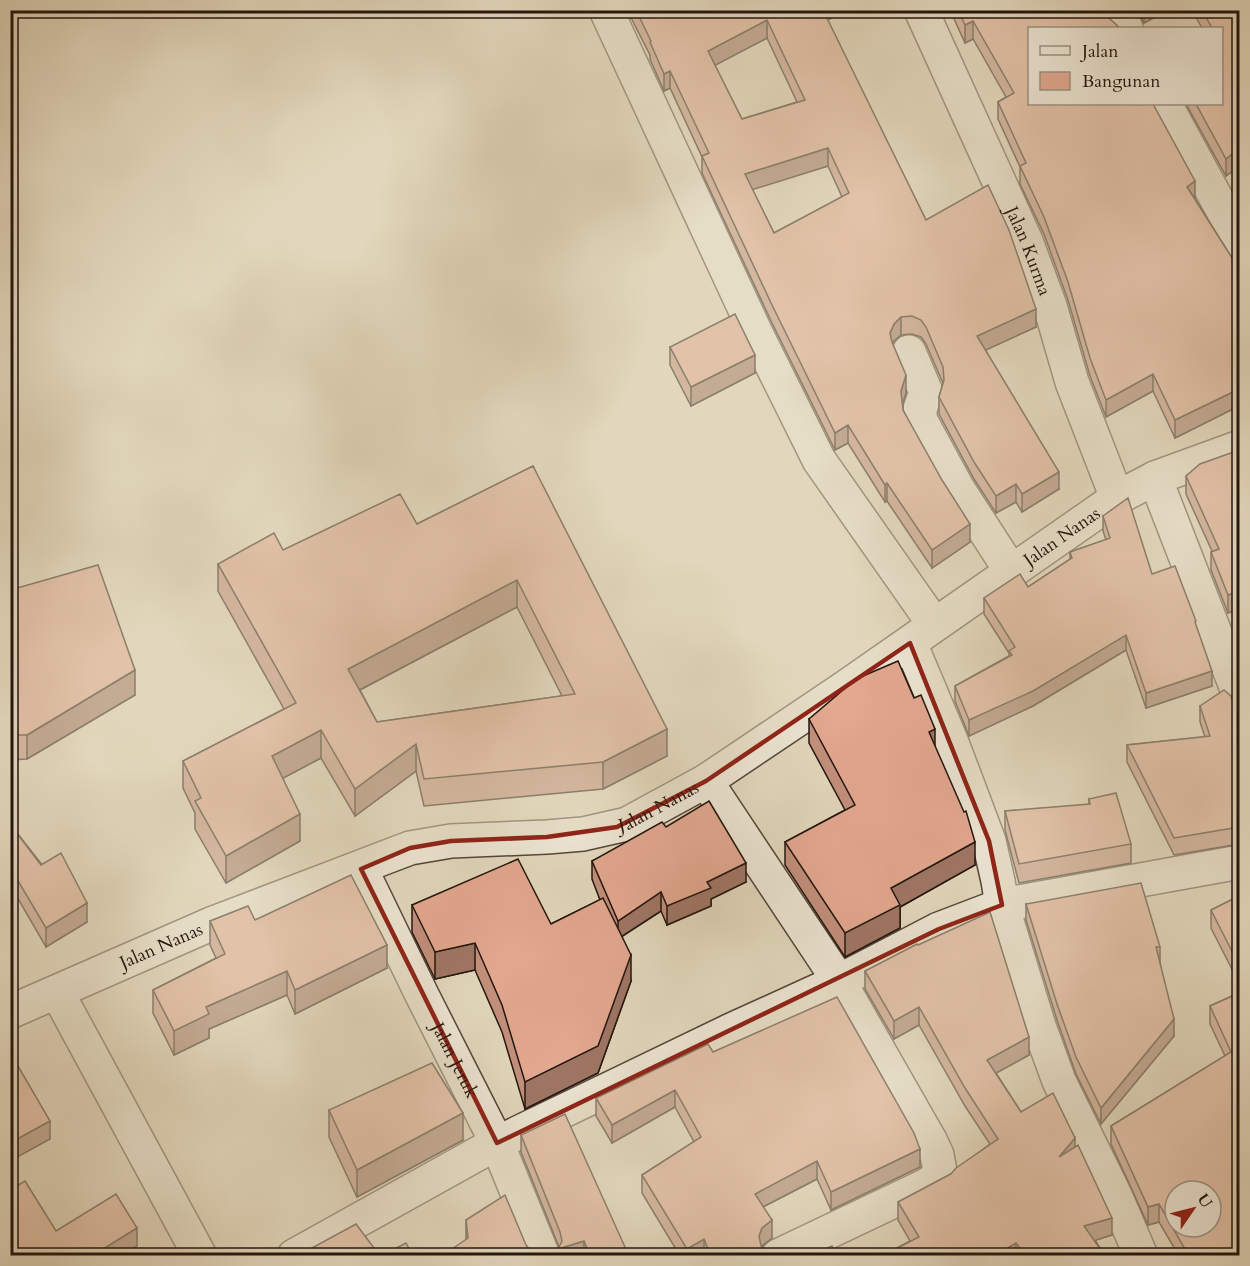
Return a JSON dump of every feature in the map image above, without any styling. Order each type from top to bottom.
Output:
[{"type":"street","points":[[606,10],[755,331],[819,460],[922,634],[952,743],[989,841],[1002,905],[1039,1026],[1059,1081],[1116,1197],[1141,1256]]},
{"type":"street","name":"Jalan Kurma","points":[[921,10],[1026,241],[1050,306],[1072,382],[1117,498]]},
{"type":"street","points":[[1116,10],[1125,27]]},
{"type":"street","points":[[1166,105],[1239,242]]},
{"type":"street","points":[[909,352],[926,392],[920,410],[920,419],[958,489],[1011,571]]},
{"type":"street","name":"Jalan Nanas","points":[[10,1012],[211,924],[361,869],[410,848],[451,841],[583,834],[627,824],[706,780],[922,634],[1117,498],[1155,478],[1239,447]]},
{"type":"street","points":[[1155,478],[1239,697]]},
{"type":"street","points":[[706,780],[839,981],[931,1142],[937,1155],[941,1176],[925,1186],[778,1256]]},
{"type":"street","points":[[294,1256],[497,1143],[729,1031],[839,981],[939,929],[1002,905],[1239,862]]},
{"type":"street","name":"Jalan Jeruk","points":[[361,869],[497,1143],[543,1256]]},
{"type":"street","points":[[57,992],[200,1256]]},
{"type":"highlighted area","points":[[910,643],[989,841],[1002,905],[939,929],[497,1143],[361,869],[410,848],[451,841],[547,837],[617,827],[706,781]]},
{"type":"building","points":[[636,10],[823,10],[926,220],[988,185],[1009,230],[1036,309],[977,336],[1059,472],[1022,494],[1016,484],[996,496],[974,462],[939,397],[944,380],[943,367],[926,327],[921,320],[912,316],[901,317],[894,324],[890,333],[906,375],[901,391],[903,410],[942,480],[970,524],[932,550],[887,483],[885,485],[848,425],[835,433],[702,156],[709,153],[670,71],[664,74]],"holes":[[[767,20],[805,100],[742,119],[708,51]],[[828,148],[849,193],[774,233],[745,174]]]},
{"type":"building","points":[[958,10],[1105,10],[1110,19],[1119,27],[1028,27],[1028,105],[1154,105],[1195,181],[1187,187],[1239,269],[1235,271],[1239,279],[1239,389],[1175,420],[1153,374],[1106,400],[1090,358],[1068,282],[1044,217],[1020,166],[1026,163],[998,102],[1014,93],[973,21],[965,25]]},
{"type":"building","points":[[1202,10],[1239,10],[1239,148],[1226,159],[1197,105],[1223,105],[1223,27],[1211,27]]},
{"type":"building","points":[[735,314],[755,355],[691,387],[670,347]]},
{"type":"building","points":[[1239,450],[1239,591],[1228,595],[1211,552],[1219,549],[1186,476],[1200,464]]},
{"type":"building","points":[[533,466],[667,729],[603,762],[424,779],[416,744],[355,789],[321,730],[272,756],[300,814],[226,856],[195,801],[201,798],[183,761],[296,703],[218,564],[274,533],[283,550],[400,494],[417,524]],"holes":[[[517,580],[575,694],[377,722],[348,669]]]},
{"type":"building","points":[[1128,498],[1152,574],[1175,566],[1212,671],[1146,693],[1126,635],[1033,691],[969,720],[955,686],[1012,655],[1009,651],[1015,647],[984,598],[1020,574],[1028,587],[1072,558],[1070,552],[1110,538],[1103,516]]},
{"type":"building","points":[[98,565],[135,670],[27,735],[10,735],[10,590]]},
{"type":"building","points":[[898,661],[914,698],[921,695],[935,729],[929,732],[964,812],[966,811],[975,842],[891,888],[900,905],[845,933],[785,842],[855,805],[809,719],[856,679]]},
{"type":"building","points":[[1224,690],[1231,696],[1239,723],[1239,827],[1174,838],[1127,745],[1210,736],[1200,706]]},
{"type":"building","points":[[1116,793],[1131,844],[1019,864],[1005,811],[1090,804],[1089,799]]},
{"type":"building","points":[[709,801],[746,863],[707,882],[711,888],[667,906],[661,892],[618,921],[592,861],[662,822],[666,827]]},
{"type":"building","points":[[10,824],[41,865],[61,853],[87,903],[46,928],[17,879],[10,883]]},
{"type":"building","points":[[518,859],[551,924],[603,898],[631,955],[598,1046],[525,1082],[502,1005],[475,943],[435,952],[412,905]]},
{"type":"building","points":[[351,875],[387,945],[295,990],[287,971],[206,1007],[209,1014],[174,1031],[153,990],[225,954],[210,921],[248,906],[255,920]]},
{"type":"building","points":[[1141,883],[1160,947],[1156,947],[1174,1019],[1101,1108],[1076,1057],[1026,904]]},
{"type":"building","points":[[1239,896],[1239,965],[1211,910]]},
{"type":"building","points":[[990,912],[1029,1037],[987,1060],[1021,1112],[1053,1093],[1075,1138],[1059,1157],[1078,1145],[1112,1218],[1084,1226],[1105,1256],[1026,1256],[1016,1243],[994,1256],[882,1256],[919,1237],[898,1202],[951,1174],[956,1168],[998,1139],[965,1088],[919,1007],[894,1021],[865,971],[917,944]]},
{"type":"building","points":[[1239,993],[1239,1256],[1189,1256],[1179,1239],[1223,1239],[1223,1179],[1163,1179],[1163,1211],[1159,1204],[1148,1207],[1111,1126],[1231,1052],[1210,1006]]},
{"type":"building","points":[[837,997],[914,1133],[920,1149],[831,1192],[817,1161],[755,1194],[772,1220],[762,1228],[759,1236],[761,1246],[773,1256],[711,1256],[704,1239],[687,1249],[642,1175],[701,1137],[675,1090],[612,1125],[596,1098],[708,1044],[713,1052]]},
{"type":"building","points":[[10,1054],[50,1121],[10,1143]]},
{"type":"building","points":[[432,1063],[463,1113],[357,1170],[329,1110]]},
{"type":"building","points":[[565,1114],[629,1256],[590,1256],[584,1241],[558,1249],[562,1241],[560,1232],[521,1135]]},
{"type":"building","points":[[25,1181],[56,1231],[116,1194],[137,1228],[98,1252],[100,1256],[10,1256],[10,1190]]},
{"type":"building","points":[[505,1195],[526,1245],[531,1252],[537,1255],[442,1256],[468,1238],[466,1220]]},
{"type":"building","points":[[356,1224],[380,1256],[299,1255]]},
{"type":"building","points":[[406,1243],[413,1256],[381,1256]]},
{"type":"building","points":[[832,1246],[836,1256],[809,1256]]},
{"type":"building","points":[[792,1252],[793,1256],[780,1256]]}]
